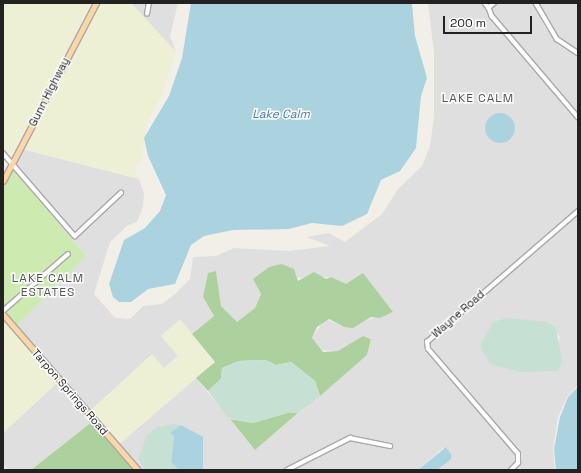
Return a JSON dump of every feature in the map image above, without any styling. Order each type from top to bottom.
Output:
[{"type":"main road","name":"Gunn Highway","points":[[3,181],[96,3]]},
{"type":"main road","name":"Tarpon Springs Road","points":[[3,312],[138,470]]},
{"type":"street","points":[[147,14],[149,3]]},
{"type":"street","points":[[485,3],[492,16],[578,116]]},
{"type":"street","points":[[489,8],[495,3]]},
{"type":"street","points":[[536,3],[557,39],[578,53]]},
{"type":"street","points":[[3,153],[75,236],[121,193]]},
{"type":"street","name":"Wayne Road","points":[[511,470],[518,463],[518,454],[428,349],[427,342],[578,211]]},
{"type":"street","points":[[3,312],[68,254]]},
{"type":"street","points":[[287,470],[350,438],[390,446]]},
{"type":"shaded area","points":[[131,3],[147,3],[145,15],[148,16],[150,3],[178,3],[170,36],[176,52]]},
{"type":"shaded area","points":[[428,3],[483,3],[490,17],[578,119],[578,209],[425,343],[426,350],[516,455],[516,463],[509,470],[437,470],[452,456],[443,448],[418,470],[203,470],[203,437],[138,459],[145,470],[140,470],[118,445],[196,378],[255,450],[367,355],[371,339],[363,337],[338,351],[319,350],[312,338],[325,319],[344,327],[393,312],[331,277],[253,279],[261,294],[255,308],[237,323],[221,306],[216,271],[203,297],[214,316],[192,334],[180,320],[178,356],[164,368],[152,355],[90,411],[16,326],[86,256],[12,168],[74,237],[123,193],[75,234],[15,162],[22,149],[139,179],[144,193],[143,207],[137,222],[128,225],[110,242],[94,294],[115,318],[130,319],[143,306],[162,304],[175,294],[190,279],[193,257],[216,256],[234,248],[289,251],[330,246],[307,237],[329,233],[345,242],[382,214],[398,189],[422,166],[430,146],[434,117],[434,53]]},
{"type":"shaded area","points":[[498,3],[534,3],[544,26],[556,40],[578,55],[578,113],[493,15],[491,9]]},
{"type":"shaded area","points":[[538,3],[578,4],[578,51],[558,38]]},
{"type":"shaded area","points":[[578,213],[578,385],[567,397],[558,417],[553,449],[555,470],[513,470],[520,454],[428,343]],"holes":[[[546,322],[560,337],[557,347],[562,361]]]},
{"type":"shaded area","points":[[59,381],[93,421],[31,470],[8,470],[3,465],[3,433]]},
{"type":"green space","points":[[3,3],[92,3],[10,159],[3,151]]},
{"type":"green space","points":[[97,3],[131,3],[176,52],[160,99],[147,123],[142,158],[134,168],[139,179],[22,149]]},
{"type":"green space","points":[[12,168],[86,256],[16,326],[4,312],[70,254],[68,252],[3,309],[3,184]]},
{"type":"green space","points":[[282,264],[294,269],[298,281],[314,272],[326,279],[331,277],[346,284],[363,273],[393,312],[380,318],[371,317],[353,328],[344,327],[329,319],[317,327],[312,338],[323,352],[338,351],[363,336],[371,339],[367,355],[320,396],[315,381],[291,362],[276,365],[265,360],[239,361],[222,368],[221,379],[208,391],[196,378],[215,362],[192,334],[214,316],[203,297],[208,273],[216,271],[221,306],[237,322],[255,308],[261,294],[253,279],[269,267]]},
{"type":"green space","points":[[3,317],[59,381],[3,433]]},
{"type":"green space","points":[[507,318],[547,322],[556,328],[562,361],[558,371],[520,372],[490,364],[480,346],[493,322]]},
{"type":"green space","points":[[180,319],[215,362],[118,445],[90,411],[152,354],[164,368],[178,356],[161,336]]},
{"type":"green space","points":[[265,360],[276,365],[291,362],[315,381],[320,396],[298,413],[287,413],[253,423],[228,418],[208,391],[221,379],[222,368],[239,361]]},
{"type":"green space","points":[[287,413],[298,413],[255,450],[230,419],[253,423]]},
{"type":"green space","points":[[93,421],[136,470],[31,470]]},
{"type":"green space","points":[[172,424],[181,425],[171,433],[174,436],[171,462],[179,470],[145,470],[138,459],[147,435],[157,427]]},
{"type":"water","name":"Lake Calm","points":[[191,3],[412,3],[415,36],[427,78],[421,96],[416,148],[400,171],[381,180],[367,214],[342,226],[312,223],[289,229],[233,230],[204,236],[191,245],[175,284],[148,289],[131,302],[119,302],[113,297],[109,284],[124,240],[145,228],[160,211],[166,195],[148,156],[144,138],[169,96],[182,58]]},
{"type":"water","points":[[500,113],[511,117],[515,128],[511,139],[500,143],[489,139],[485,128],[489,117]]},
{"type":"water","points":[[578,387],[578,470],[556,470],[554,449],[560,417],[568,397]]},
{"type":"water","points":[[181,425],[203,437],[203,470],[179,470],[171,462],[174,436],[170,433]]},
{"type":"water","points":[[446,447],[452,456],[450,460],[437,470],[418,470]]},
{"type":"district","name":"LAKE CALM","points":[[478,99]]},
{"type":"district","name":"LAKE CALM ESTATES","points":[[48,286]]}]
